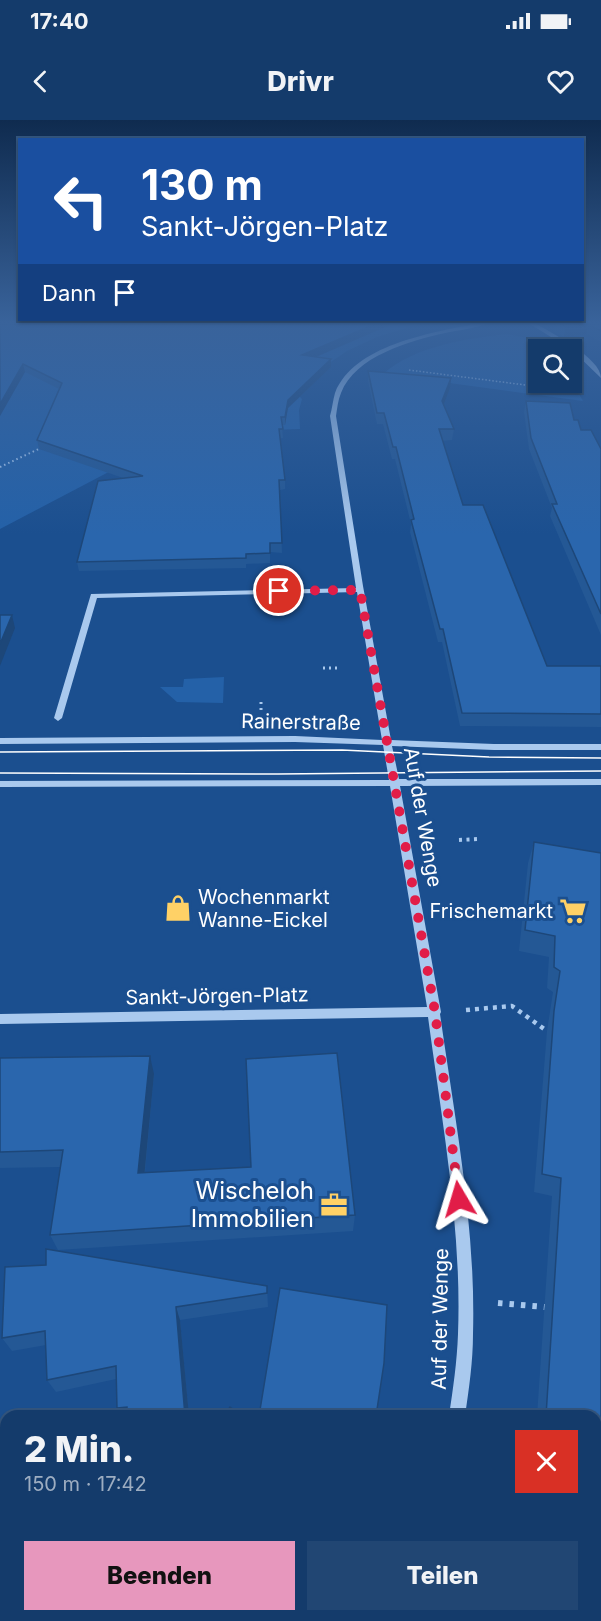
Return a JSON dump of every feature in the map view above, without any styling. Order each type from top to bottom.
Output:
[{"type":"street","name":"Auf der Wenge","points":[[336,394],[333,416],[360,590],[435,1012],[465,1245],[467,1301],[462,1389],[458,1410]]},
{"type":"street","points":[[58,718],[94,596],[360,590]]},
{"type":"street","name":"Rainerstraße","points":[[0,741],[105,739],[601,747]]},
{"type":"street","points":[[0,784],[394,785],[601,782]]},
{"type":"street","name":"Sankt-Jörgen-Platz","points":[[0,1019],[435,1012]]},
{"type":"path","points":[[0,467],[52,442]]},
{"type":"path","points":[[323,668],[337,668]]},
{"type":"path","points":[[459,840],[479,839]]},
{"type":"path","points":[[435,1012],[512,1006],[547,1031]]},
{"type":"path","points":[[467,1301],[545,1307]]},
{"type":"shaded area","points":[[0,394],[301,394],[300,429],[183,433],[0,529]]},
{"type":"shaded area","points":[[531,394],[579,394],[583,401]]},
{"type":"shaded area","points":[[224,677],[223,703],[177,702],[160,687],[183,687],[184,679]]},
{"type":"building","points":[[0,394],[6,394],[0,404]]},
{"type":"building","points":[[57,394],[294,394],[288,400],[285,417],[281,417],[283,429],[279,429],[285,480],[279,480],[282,543],[270,543],[270,553],[246,554],[246,558],[77,562],[98,481],[143,476],[37,440]]},
{"type":"building","points":[[373,394],[445,394],[442,401],[454,429],[439,429],[463,505],[483,505],[547,666],[601,666],[601,714],[462,713],[443,629],[440,629],[411,520],[414,519],[396,447],[393,447],[384,413],[377,413]]},
{"type":"building","points":[[526,401],[570,403],[574,420],[578,420],[581,430],[591,430],[601,449],[601,614],[552,504],[557,504],[531,438]]},
{"type":"building","points":[[0,615],[12,615],[0,644]]},
{"type":"building","points":[[534,842],[601,853],[601,1410],[546,1410],[561,1178],[542,1174],[554,1011],[560,971],[554,967],[555,936],[525,930]]},
{"type":"building","points":[[337,1053],[355,1215],[50,1235],[63,1150],[0,1152],[0,1058],[150,1056],[138,1173],[251,1167],[246,1059]]},
{"type":"building","points":[[46,1249],[267,1286],[267,1293],[176,1307],[185,1410],[127,1410],[127,1407],[117,1408],[116,1366],[47,1380],[45,1331],[2,1338],[5,1267],[46,1265]]},
{"type":"building","points":[[280,1288],[387,1305],[384,1363],[377,1410],[260,1410]]},
{"type":"tram line","points":[[0,752],[342,750],[489,757],[601,758]]},
{"type":"tram line","points":[[0,773],[278,774],[601,771]]},
{"type":"place","name":"Wochenmarkt Wanne-Eickel","points":[[178,908]]},
{"type":"place","name":"Frischemarkt","points":[[573,911]]},
{"type":"place","name":"Wischeloh Immobilien","points":[[334,1205]]},
{"type":"route","points":[[279,591],[360,590],[435,1012],[459,1199]]}]
